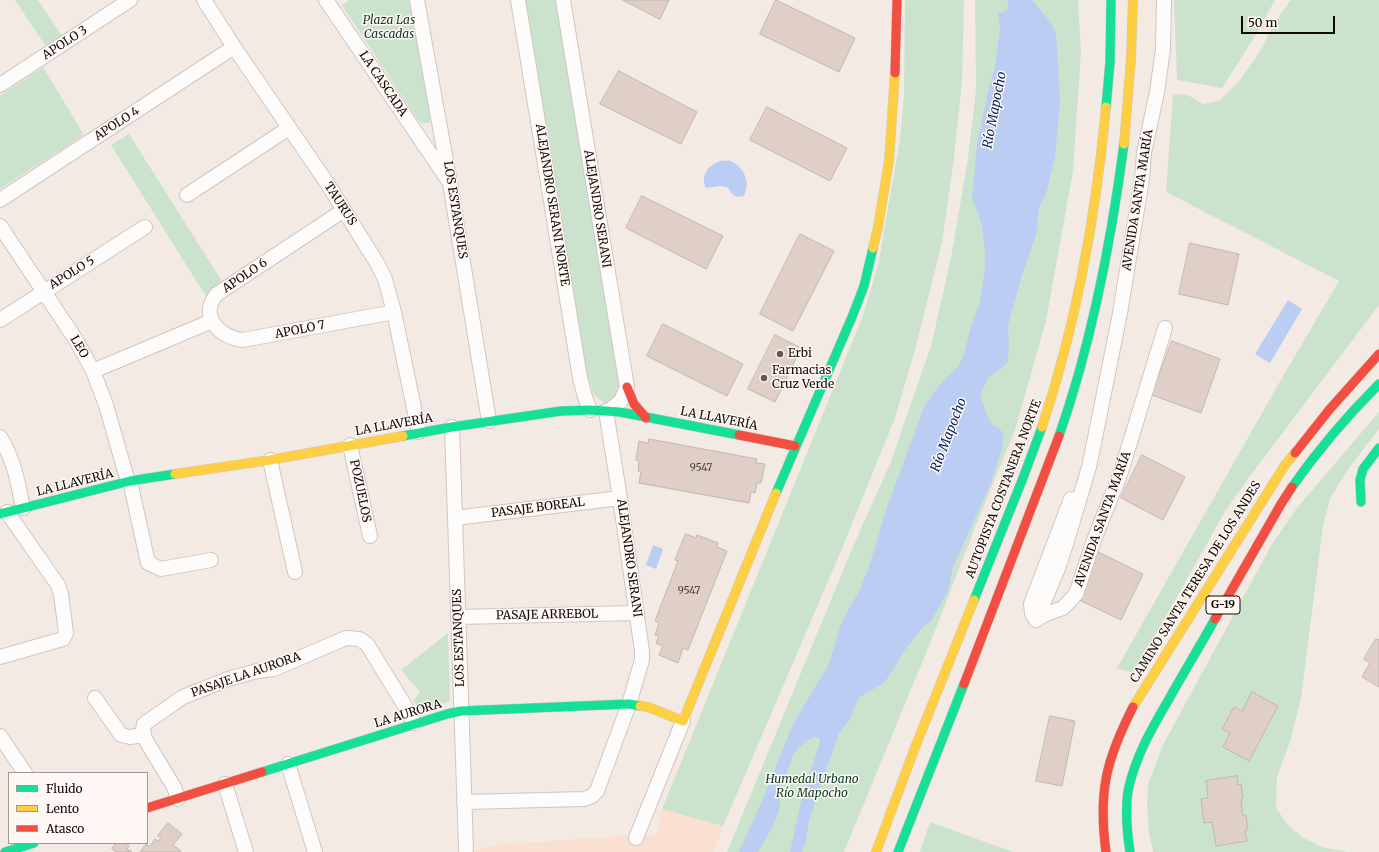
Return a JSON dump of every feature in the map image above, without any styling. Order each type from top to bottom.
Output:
[{"type":"main road","points":[[683,721],[795,446],[852,317],[864,286],[872,259],[884,197],[893,125],[897,0]]},
{"type":"main road","name":"AUTOPISTA COSTANERA NORTE","points":[[876,852],[903,779],[1030,460],[1044,422],[1055,384],[1080,280],[1098,180],[1109,79],[1111,0]]},
{"type":"main road","points":[[898,852],[1047,471],[1078,376],[1099,287],[1121,162],[1131,75],[1133,0]]},
{"type":"main road","points":[[1350,387],[1370,351]]},
{"type":"main road","name":"CAMINO SANTA TERESA DE LOS ANDES","points":[[1106,852],[1102,815],[1104,782],[1112,752],[1124,723],[1276,477],[1329,410],[1379,354]]},
{"type":"main road","name":"G-19","points":[[1130,852],[1126,824],[1128,791],[1136,762],[1149,734],[1281,504],[1302,472],[1338,427],[1379,384]]},
{"type":"main road","points":[[627,387],[632,404],[638,412],[646,418]]},
{"type":"main road","points":[[1368,395],[1379,390]]},
{"type":"main road","name":"LA LLAVERÍA","points":[[4,513],[129,481],[270,460],[420,432],[561,411],[608,411],[795,446]]},
{"type":"main road","points":[[1362,502],[1360,480],[1363,469],[1379,448]]},
{"type":"main road","name":"LA AURORA","points":[[148,808],[414,723],[461,711],[629,704],[648,707],[683,721]]},
{"type":"main road","points":[[5,852],[31,844]]},
{"type":"street","name":"APOLO 3","points":[[0,85],[130,0]]},
{"type":"street","name":"TAURUS","points":[[204,0],[344,210],[377,263],[384,279],[394,312],[420,432]]},
{"type":"street","name":"LA CASCADA","points":[[326,0],[450,183]]},
{"type":"street","name":"LOS ESTANQUES","points":[[417,0],[440,124],[489,421]]},
{"type":"street","name":"ALEJANDRO SERANI NORTE","points":[[518,0],[580,378],[590,410]]},
{"type":"street","name":"ALEJANDRO SERANI","points":[[563,0],[627,387]]},
{"type":"street","name":"AVENIDA SANTA MARÍA","points":[[1164,0],[1164,27],[1160,70],[1144,153],[1142,179],[1120,314],[1102,399],[1068,506],[1031,604],[1032,613],[1036,620],[1046,614],[1063,608],[1076,594],[1094,540],[1120,476],[1164,328]]},
{"type":"street","name":"APOLO 4","points":[[0,200],[234,47]]},
{"type":"street","name":"LA CASCADA","points":[[413,129],[426,132],[434,129],[440,124]]},
{"type":"street","points":[[187,195],[289,128]]},
{"type":"street","name":"APOLO 6","points":[[212,321],[209,311],[210,305],[217,294],[344,210]]},
{"type":"street","name":"LEO","points":[[0,226],[82,350],[93,372],[106,405],[129,481],[148,563],[161,569],[211,560]]},
{"type":"street","name":"APOLO 5","points":[[0,320],[145,227]]},
{"type":"street","name":"APOLO 7","points":[[212,321],[222,333],[230,337],[243,340],[394,312]]},
{"type":"street","points":[[93,372],[212,321]]},
{"type":"street","points":[[608,411],[621,401],[627,387]]},
{"type":"street","name":"ALEJANDRO SERANI","points":[[464,802],[584,799],[592,796],[597,791],[629,704],[642,660],[637,613],[608,411]]},
{"type":"street","name":"LOS ESTANQUES","points":[[452,427],[466,849]]},
{"type":"street","points":[[0,437],[7,447],[12,459],[23,508]]},
{"type":"street","name":"POZUELOS","points":[[350,445],[370,536]]},
{"type":"street","points":[[270,460],[295,572]]},
{"type":"street","name":"PASAJE BOREAL","points":[[455,518],[620,498]]},
{"type":"street","points":[[0,656],[62,639],[66,633],[61,594],[58,585],[4,513]]},
{"type":"street","name":"PASAJE ARREBOL","points":[[458,617],[637,613]]},
{"type":"street","name":"PASAJE LA AURORA","points":[[144,735],[144,724],[182,697],[257,671],[274,669],[346,638],[359,639],[367,644],[414,723]]},
{"type":"street","points":[[96,698],[121,735],[130,737],[144,735],[174,788],[178,799]]},
{"type":"street","points":[[636,838],[683,721]]},
{"type":"street","points":[[0,736],[24,772]]},
{"type":"street","points":[[288,764],[315,852]]},
{"type":"street","points":[[225,784],[246,852]]},
{"type":"shaded area","points":[[662,809],[723,826],[714,852],[471,852],[494,845],[636,835],[656,836]]},
{"type":"green space","points":[[15,0],[38,0],[64,39],[47,48]]},
{"type":"green space","name":"Plaza Las Cascadas","points":[[349,0],[411,0],[433,115],[429,123],[421,123],[417,119],[342,5]]},
{"type":"green space","points":[[520,0],[559,0],[622,394],[606,404],[594,395],[580,355]]},
{"type":"green space","points":[[905,0],[964,0],[962,82],[954,158],[942,243],[916,346],[895,418],[841,551],[723,826],[662,809],[862,318],[878,266],[900,139],[904,95]]},
{"type":"green space","name":"Humedal Urbano Río Mapocho","points":[[975,0],[1078,0],[1081,51],[1073,171],[1046,321],[1015,430],[933,636],[844,852],[727,852],[854,544],[890,464],[931,346],[951,258],[968,158],[976,90]]},
{"type":"green space","points":[[1174,0],[1275,0],[1255,36],[1222,88],[1177,80]]},
{"type":"green space","points":[[1291,0],[1379,0],[1379,305],[1226,510],[1134,673],[1117,668],[1339,281],[1166,192],[1173,94],[1188,95],[1203,104],[1219,101],[1240,80],[1259,53],[1277,19]]},
{"type":"green space","points":[[43,67],[84,135],[0,189],[0,96]]},
{"type":"green space","points":[[129,134],[225,286],[207,298],[111,145]]},
{"type":"green space","points":[[1379,412],[1379,429],[1346,472],[1330,499],[1323,526],[1301,698],[1291,739],[1277,777],[1276,808],[1288,825],[1302,837],[1321,847],[1348,852],[1153,852],[1149,833],[1147,808],[1148,785],[1163,745],[1272,544],[1297,508]]},
{"type":"green space","points":[[448,633],[450,701],[422,711],[413,701],[420,692],[401,670]]},
{"type":"green space","points":[[930,822],[1013,852],[920,852]]},
{"type":"water","name":"Río Mapocho","points":[[1009,0],[1032,0],[1052,24],[1055,31],[1057,46],[1060,102],[1055,157],[1047,190],[1039,209],[1036,235],[1023,272],[1008,325],[1008,361],[1003,367],[988,378],[980,395],[988,418],[993,425],[1000,429],[1004,436],[1002,448],[991,483],[953,567],[948,590],[931,621],[921,629],[904,651],[884,683],[858,698],[850,719],[839,733],[809,820],[806,840],[802,852],[790,852],[801,802],[820,742],[819,737],[814,737],[806,741],[794,753],[780,792],[780,807],[773,826],[758,852],[739,852],[765,794],[793,724],[829,664],[840,627],[859,592],[869,567],[888,504],[924,407],[937,388],[957,368],[964,355],[971,326],[980,302],[985,267],[985,250],[982,226],[972,199],[977,145],[988,91],[995,67],[1000,29],[998,14],[1007,10]]},
{"type":"water","points":[[720,161],[730,161],[735,163],[742,171],[745,176],[747,186],[744,196],[738,197],[733,195],[727,187],[720,186],[706,188],[704,179],[706,172],[709,168]]},
{"type":"water","points":[[1288,300],[1302,309],[1270,363],[1255,354]]},
{"type":"water","points":[[653,545],[663,549],[656,569],[646,565]]},
{"type":"building","points":[[623,0],[669,0],[660,19]]},
{"type":"building","points":[[776,0],[855,38],[839,72],[760,34]]},
{"type":"building","points":[[619,71],[697,112],[681,144],[600,104]]},
{"type":"building","points":[[767,107],[847,148],[830,181],[750,140]]},
{"type":"building","points":[[642,196],[723,236],[706,269],[626,228]]},
{"type":"building","points":[[800,234],[834,251],[793,331],[760,314]]},
{"type":"building","points":[[1190,243],[1239,254],[1228,305],[1179,294]]},
{"type":"building","points":[[663,324],[743,364],[727,396],[647,356]]},
{"type":"building","points":[[775,335],[801,348],[775,402],[748,389]]},
{"type":"building","points":[[1172,341],[1220,359],[1201,413],[1152,395]]},
{"type":"building","points":[[649,439],[757,459],[756,463],[765,464],[761,483],[757,483],[755,493],[751,492],[749,503],[639,483],[641,472],[638,471],[639,461],[636,460],[639,441],[648,443]]},
{"type":"building","points":[[1142,455],[1185,477],[1163,520],[1121,498]]},
{"type":"building","points":[[686,534],[696,538],[697,535],[718,543],[717,547],[727,551],[688,650],[683,648],[678,663],[659,655],[663,646],[656,643],[659,636],[655,635],[659,623],[655,621],[678,561],[675,560]]},
{"type":"building","points":[[1098,552],[1143,574],[1121,620],[1075,598]]},
{"type":"building","points":[[1376,639],[1379,640],[1379,687],[1362,677],[1370,663],[1364,659]]},
{"type":"building","points":[[1252,692],[1278,706],[1249,761],[1223,747],[1230,733],[1222,729],[1234,707],[1242,711]]},
{"type":"building","points":[[1050,716],[1075,721],[1062,786],[1036,781]]},
{"type":"building","points":[[1237,776],[1238,785],[1241,784],[1243,816],[1246,815],[1248,830],[1245,830],[1247,841],[1216,846],[1212,822],[1204,823],[1201,799],[1208,798],[1206,781]]},
{"type":"building","points":[[168,823],[182,834],[173,845],[181,851],[140,852],[146,844],[149,847],[155,839],[158,841],[161,838],[158,836]]},
{"type":"building","points":[[115,844],[126,844],[129,846],[127,849],[132,852],[116,852],[112,849]]},
{"type":"traffic: fast","points":[[1106,107],[1110,62],[1111,0]]},
{"type":"traffic: fast","points":[[1059,436],[1071,401],[1091,328],[1113,218],[1124,144]]},
{"type":"traffic: fast","points":[[776,493],[852,317],[864,286],[873,248]]},
{"type":"traffic: fast","points":[[1292,487],[1333,434],[1379,384]]},
{"type":"traffic: fast","points":[[403,436],[452,427],[561,411],[590,410],[620,412],[739,435]]},
{"type":"traffic: fast","points":[[974,600],[1042,427]]},
{"type":"traffic: fast","points":[[1361,502],[1360,480],[1363,469],[1379,448]]},
{"type":"traffic: fast","points":[[0,514],[130,481],[175,474]]},
{"type":"traffic: fast","points":[[1130,852],[1127,829],[1127,806],[1128,791],[1135,766],[1156,721],[1215,619]]},
{"type":"traffic: fast","points":[[898,852],[964,684]]},
{"type":"traffic: fast","points":[[262,772],[447,714],[461,711],[629,704],[640,706]]},
{"type":"traffic: fast","points":[[5,852],[31,844]]},
{"type":"traffic: slow","points":[[1124,144],[1131,59],[1133,0]]},
{"type":"traffic: slow","points":[[873,248],[889,161],[895,73]]},
{"type":"traffic: slow","points":[[1042,427],[1075,309],[1097,188],[1106,107]]},
{"type":"traffic: slow","points":[[175,474],[270,460],[403,436]]},
{"type":"traffic: slow","points":[[1133,707],[1285,465],[1295,453]]},
{"type":"traffic: slow","points":[[640,706],[648,707],[683,721],[776,493]]},
{"type":"traffic: slow","points":[[876,852],[916,745],[974,600]]},
{"type":"traffic: jam","points":[[895,73],[897,0]]},
{"type":"traffic: jam","points":[[1295,453],[1329,410],[1379,354]]},
{"type":"traffic: jam","points":[[627,387],[634,404],[646,418]]},
{"type":"traffic: jam","points":[[739,435],[795,446]]},
{"type":"traffic: jam","points":[[964,684],[1059,436]]},
{"type":"traffic: jam","points":[[1215,619],[1292,487]]},
{"type":"traffic: jam","points":[[1106,852],[1103,811],[1106,777],[1116,744],[1133,707]]},
{"type":"traffic: jam","points":[[148,808],[262,772]]},
{"type":"place","name":"Erbi","points":[[780,354]]},
{"type":"place","name":"Farmacias Cruz Verde","points":[[764,378]]}]
